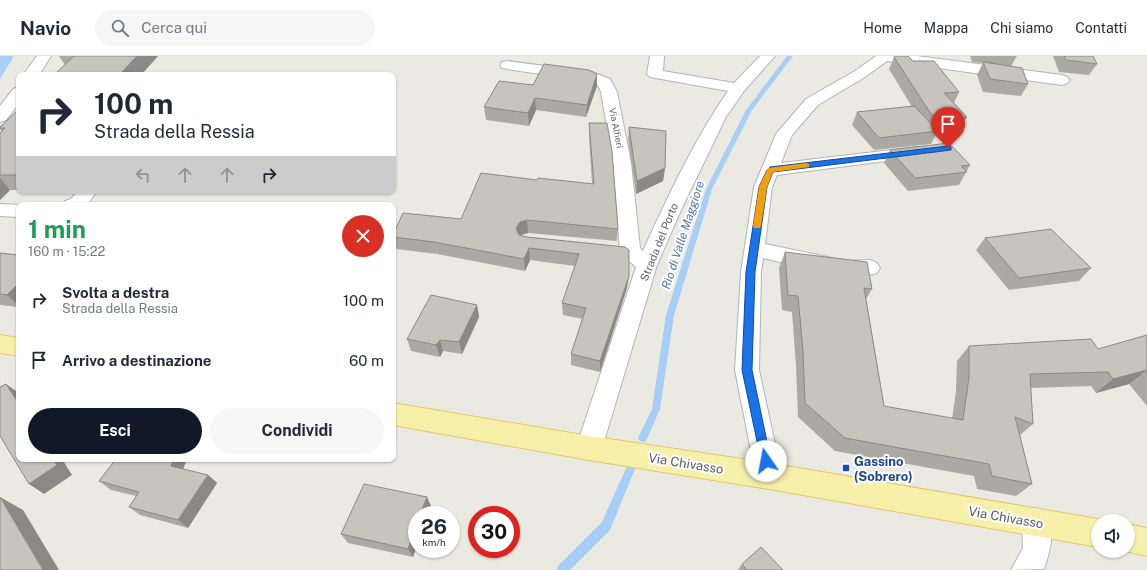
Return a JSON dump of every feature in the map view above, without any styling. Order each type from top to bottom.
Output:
[{"type":"main road","points":[[0,344],[16,347]]},
{"type":"main road","name":"Via Chivasso","points":[[396,415],[589,448],[769,476],[1091,532]]},
{"type":"main road","points":[[1135,539],[1147,542]]},
{"type":"street","points":[[33,72],[44,56]]},
{"type":"street","points":[[657,56],[655,74],[738,88]]},
{"type":"street","name":"Strada del Porto","points":[[589,448],[647,265],[671,210],[718,116],[738,88],[768,56]]},
{"type":"street","points":[[769,476],[747,370],[751,272],[763,187],[784,134],[812,102],[860,74],[883,56],[1062,80]]},
{"type":"street","name":"Via Alfieri","points":[[507,65],[592,77],[605,82],[609,92],[622,163],[622,251],[647,265]]},
{"type":"street","points":[[0,117],[16,96]]},
{"type":"street","points":[[770,170],[933,150]]},
{"type":"street","points":[[79,202],[86,194]]},
{"type":"street","points":[[0,210],[16,211]]},
{"type":"street","points":[[754,249],[846,269],[870,268]]},
{"type":"street","points":[[1026,570],[1029,569],[1037,548],[1036,522]]},
{"type":"water","points":[[0,56],[14,56],[0,79]]},
{"type":"building","points":[[74,56],[137,56],[122,72],[57,72]]},
{"type":"building","points":[[908,56],[913,61],[934,61],[959,92],[944,93],[967,117],[935,120],[894,57]]},
{"type":"building","points":[[1064,56],[1093,56],[1097,64],[1066,60]]},
{"type":"building","points":[[983,62],[1022,68],[1028,84],[990,79]]},
{"type":"building","points":[[544,64],[589,70],[597,74],[587,105],[535,98],[528,113],[484,107],[499,81],[533,85]]},
{"type":"building","points":[[914,106],[938,131],[879,138],[857,112]]},
{"type":"building","points":[[16,112],[16,175],[0,175],[0,133],[5,128],[0,127]]},
{"type":"building","points":[[589,123],[607,123],[612,151],[618,229],[527,220],[520,222],[516,228],[519,235],[527,237],[625,247],[629,250],[629,276],[600,361],[571,354],[586,308],[562,303],[579,254],[529,248],[524,259],[434,242],[396,237],[396,228],[403,213],[461,219],[481,173],[537,180],[538,178],[594,184]]},
{"type":"building","points":[[629,127],[666,131],[665,168],[637,181]]},
{"type":"building","points":[[949,143],[970,165],[961,166],[967,172],[915,178],[890,150]]},
{"type":"building","points":[[1051,229],[1091,268],[1019,278],[985,238]]},
{"type":"building","points":[[785,252],[867,262],[872,289],[864,288],[884,406],[963,420],[969,377],[969,346],[1091,339],[1098,349],[1147,335],[1147,370],[1113,379],[1108,372],[1030,374],[1033,424],[1015,417],[1032,484],[992,476],[989,464],[845,438],[805,403],[803,351],[798,296],[788,295]]},
{"type":"building","points":[[0,253],[16,255],[16,286],[7,295],[0,294]]},
{"type":"building","points":[[431,295],[477,305],[459,342],[440,340],[436,345],[407,339]]},
{"type":"building","points":[[6,384],[16,399],[16,462],[55,462],[57,465],[29,484],[0,436],[0,387]]},
{"type":"building","points":[[114,462],[173,462],[171,466],[208,475],[178,520],[129,507],[139,492],[99,481]]},
{"type":"building","points":[[364,484],[427,497],[424,506],[408,506],[408,549],[341,534]]},
{"type":"building","points":[[0,497],[43,570],[0,570]]},
{"type":"building","points":[[761,547],[783,570],[747,570],[742,564]]},
{"type":"waterway","name":"Rio di Valle Maggiore","points":[[643,438],[656,409],[670,315],[709,189],[749,110],[790,56]]},
{"type":"waterway","name":"Rio di Valle Maggiore","points":[[562,570],[606,526],[630,469]]},
{"type":"slow traffic","points":[[757,226],[763,187],[770,170],[807,165]]},
{"type":"place","name":"Gassino (Sobrero)","points":[[846,468]]},
{"type":"route","points":[[766,461],[747,370],[751,272],[763,187],[770,170],[948,148]]}]
